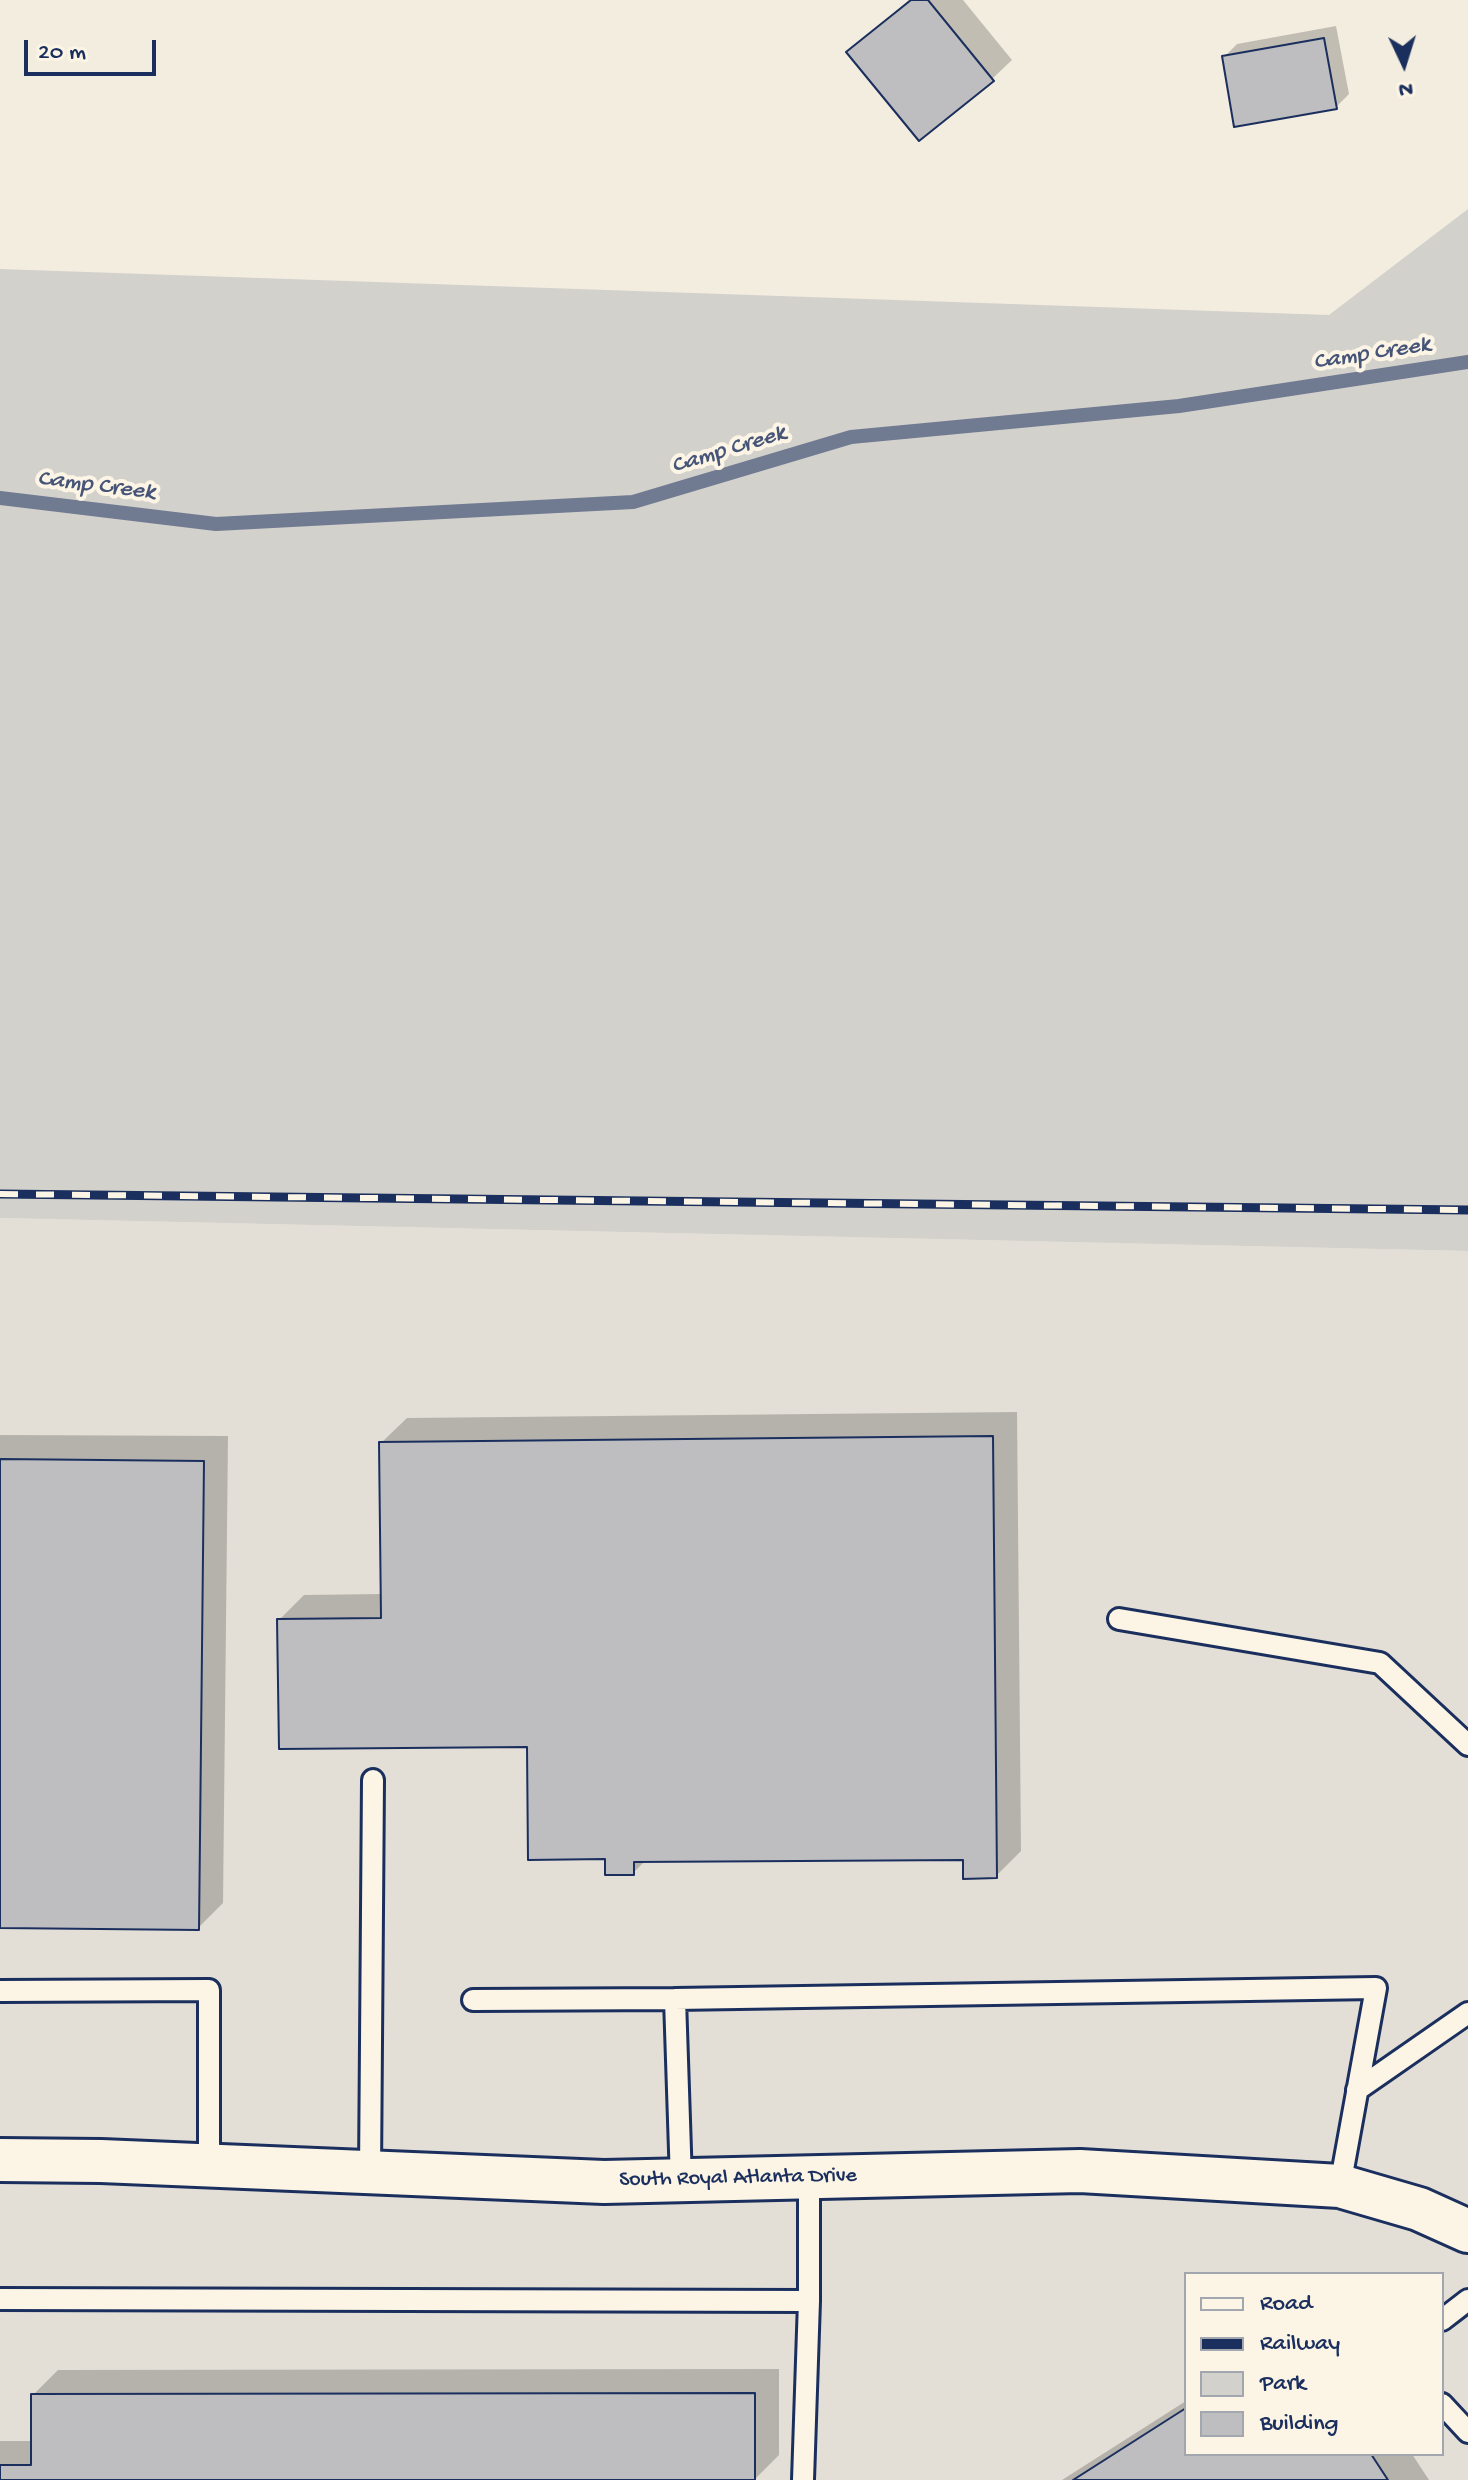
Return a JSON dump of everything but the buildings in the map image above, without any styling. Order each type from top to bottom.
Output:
[{"type":"street","name":"South Royal Atlanta Drive","points":[[0,2160],[101,2161],[604,2182],[1080,2171],[1340,2186],[1419,2209],[1468,2231]]},
{"type":"lane","points":[[1119,1619],[1380,1663],[1468,1745]]},
{"type":"lane","points":[[370,2173],[373,1780]]},
{"type":"lane","points":[[473,2000],[1376,1988],[1340,2186]]},
{"type":"lane","points":[[0,1991],[209,1990],[209,2166]]},
{"type":"lane","points":[[675,1999],[681,2181]]},
{"type":"lane","points":[[1357,2090],[1468,2013]]},
{"type":"lane","points":[[803,2480],[809,2301],[809,2178]]},
{"type":"lane","points":[[0,2299],[809,2301]]},
{"type":"lane","points":[[1444,2318],[1468,2300]]},
{"type":"lane","points":[[1444,2406],[1468,2432]]},
{"type":"shaded area","points":[[0,1218],[1468,1251],[1468,2480],[0,2480]]},
{"type":"green space","points":[[1468,209],[1468,1251],[0,1218],[0,269],[1329,315]]},
{"type":"waterway","name":"Camp Creek","points":[[0,498],[216,524],[633,502],[851,437],[1179,406],[1468,362]]},
{"type":"railway","points":[[0,1194],[1468,1210]]}]
